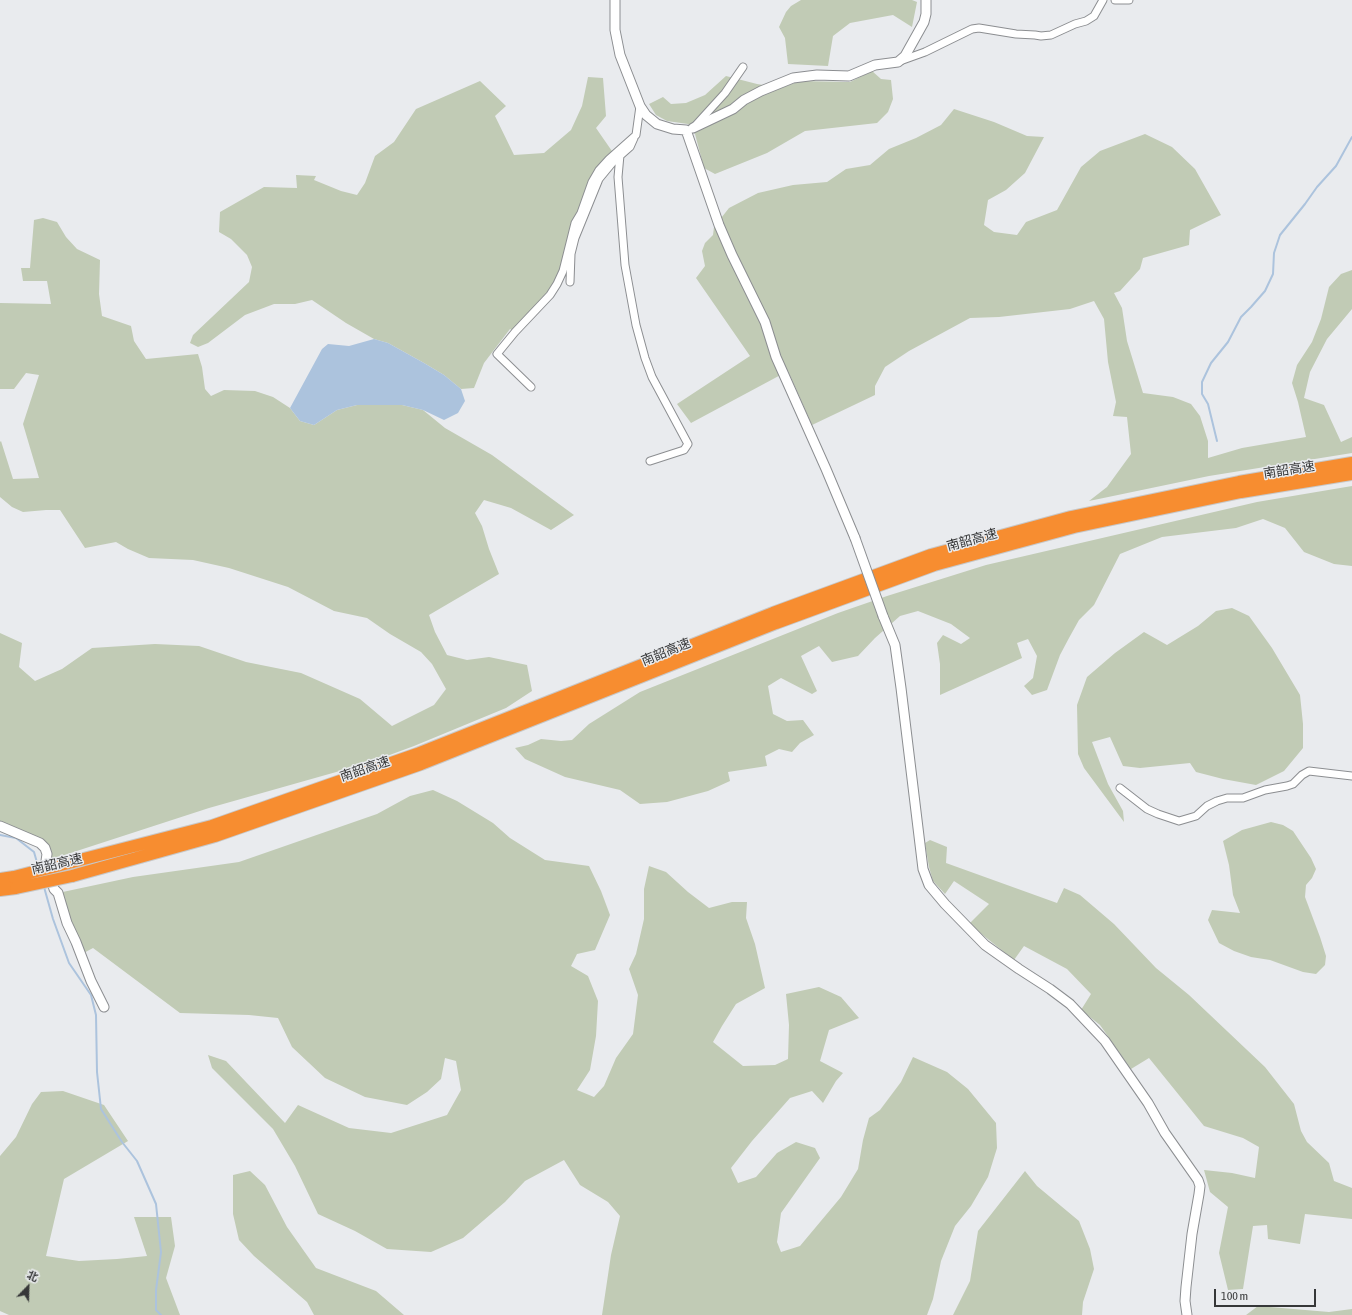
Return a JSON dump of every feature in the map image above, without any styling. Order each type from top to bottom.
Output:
[{"type":"highway","name":"南韶高速","points":[[0,890],[15,882],[72,862],[212,826],[417,754],[772,613],[931,555],[1071,517],[1239,482],[1352,463]]},
{"type":"highway","name":"南韶高速","points":[[0,879],[15,882],[72,876],[215,836],[421,764],[776,623],[934,565],[1074,527],[1241,492],[1352,474]]},
{"type":"street","points":[[615,0],[615,30],[620,55],[640,106],[646,115],[657,124],[673,130],[690,129],[733,109],[744,100],[761,91],[793,78],[817,75],[849,76],[875,65],[898,62],[925,52],[972,29],[979,28],[1016,34],[1041,36],[1051,35],[1075,24],[1086,22],[1094,16],[1103,0]]},
{"type":"street","points":[[898,62],[905,56],[924,22],[926,14],[926,0]]},
{"type":"street","points":[[1115,0],[1129,0]]},
{"type":"street","points":[[690,129],[725,93],[743,67]]},
{"type":"street","points":[[570,282],[571,254],[575,238],[599,179],[630,146],[636,135],[640,106]]},
{"type":"street","points":[[690,129],[719,225],[765,322],[776,357],[855,538],[895,645],[902,688],[923,869],[930,885],[945,904],[985,945],[1070,1004],[1105,1040],[1148,1103],[1165,1133],[1198,1180],[1200,1194],[1192,1234],[1186,1287],[1185,1301],[1187,1315]]},
{"type":"street","points":[[531,388],[497,354],[515,332],[541,305],[557,284],[563,271],[574,223],[581,213],[592,182],[599,170],[609,159],[636,135]]},
{"type":"street","points":[[620,155],[618,177],[624,258],[636,325],[652,377],[688,444],[684,450],[650,461]]},
{"type":"street","points":[[1120,788],[1147,809],[1179,822],[1196,816],[1207,806],[1217,801],[1227,798],[1243,798],[1266,790],[1293,784],[1306,772],[1352,776]]},
{"type":"street","points":[[0,826],[40,843],[45,848],[47,854],[46,861],[54,889],[58,893],[67,923],[91,981],[104,1007]]},
{"type":"green space","points":[[801,0],[912,0],[917,2],[912,27],[893,15],[850,23],[833,36],[828,66],[788,64],[785,38],[779,27],[786,12],[791,6]]},
{"type":"green space","points":[[872,71],[881,79],[891,80],[893,99],[888,112],[877,123],[805,131],[767,153],[715,174],[704,168],[695,134],[688,124],[667,121],[656,115],[649,104],[663,97],[671,104],[686,103],[705,95],[726,76],[757,84],[781,88],[800,81],[850,82]]},
{"type":"green space","points":[[588,77],[603,78],[606,116],[596,128],[614,154],[609,159],[557,284],[515,332],[510,329],[484,363],[474,388],[461,389],[444,375],[424,363],[388,343],[374,339],[346,323],[312,300],[295,304],[274,304],[245,315],[208,343],[198,347],[190,343],[193,335],[249,282],[252,267],[247,255],[231,239],[219,232],[220,212],[264,187],[297,188],[296,175],[316,176],[314,180],[341,191],[357,195],[365,183],[375,156],[394,142],[416,109],[480,81],[506,106],[495,116],[514,155],[544,153],[571,130],[582,106]]},
{"type":"green space","points":[[954,109],[994,122],[1027,136],[1044,137],[1025,173],[1006,190],[988,200],[984,225],[994,232],[1017,235],[1026,222],[1057,210],[1081,167],[1100,151],[1145,134],[1172,147],[1195,169],[1221,215],[1190,230],[1189,245],[1143,258],[1140,269],[1120,291],[1114,293],[1122,308],[1127,341],[1143,393],[1173,397],[1191,404],[1200,416],[1208,441],[1208,458],[1242,448],[1306,437],[1292,383],[1297,365],[1312,342],[1321,319],[1329,287],[1341,274],[1352,270],[1352,309],[1327,339],[1310,372],[1304,398],[1324,405],[1341,442],[1352,437],[1352,453],[1209,476],[1089,501],[1107,487],[1131,454],[1127,417],[1113,416],[1116,402],[1108,362],[1104,319],[1094,301],[1070,309],[999,317],[970,318],[909,351],[885,367],[875,386],[875,395],[812,425],[788,371],[691,423],[677,404],[750,356],[696,278],[705,266],[702,251],[705,243],[713,235],[714,227],[729,208],[758,193],[793,185],[827,182],[846,169],[870,165],[889,149],[916,138],[941,125]]},
{"type":"green space","points":[[43,218],[57,222],[66,237],[77,249],[100,260],[99,294],[102,316],[131,326],[134,341],[146,359],[198,354],[202,367],[205,389],[211,396],[224,390],[255,391],[273,397],[290,408],[300,421],[314,425],[337,410],[357,405],[402,405],[423,410],[445,428],[492,455],[574,515],[551,530],[511,508],[484,500],[475,513],[482,526],[499,574],[429,615],[435,632],[447,655],[467,660],[489,657],[527,665],[532,691],[506,708],[414,746],[368,763],[209,808],[46,861],[45,848],[0,826],[0,633],[22,643],[19,667],[35,681],[62,669],[92,648],[155,644],[199,646],[246,662],[301,673],[360,699],[392,726],[434,705],[446,689],[432,664],[421,652],[390,634],[367,618],[334,611],[288,587],[229,568],[193,560],[149,558],[116,542],[85,548],[60,510],[23,512],[12,507],[0,497],[1,441],[13,479],[39,478],[23,424],[39,375],[26,373],[14,389],[0,389],[0,303],[51,304],[47,281],[23,281],[21,268],[30,268],[34,220]]},
{"type":"green space","points":[[1352,486],[1352,566],[1334,564],[1304,552],[1285,528],[1263,519],[1236,528],[1162,537],[1120,554],[1094,605],[1079,620],[1069,638],[1060,655],[1047,690],[1032,695],[1024,686],[1033,678],[1037,656],[1028,639],[1017,643],[1022,658],[940,695],[940,664],[937,643],[943,635],[961,644],[970,638],[951,624],[918,611],[900,616],[875,638],[858,656],[832,662],[819,646],[801,656],[817,691],[812,694],[781,678],[768,686],[773,714],[787,721],[803,720],[814,735],[800,743],[792,752],[779,749],[765,756],[767,766],[728,772],[730,781],[708,791],[667,802],[640,804],[620,790],[565,777],[525,759],[515,748],[528,745],[541,739],[561,741],[572,740],[589,724],[640,692],[838,613],[986,565],[1257,502]]},
{"type":"green space","points":[[1232,608],[1249,616],[1272,648],[1300,695],[1303,724],[1303,748],[1284,771],[1256,785],[1196,772],[1190,763],[1140,768],[1123,766],[1110,737],[1092,742],[1108,784],[1123,811],[1124,822],[1084,768],[1078,754],[1077,705],[1087,677],[1115,653],[1144,632],[1167,645],[1198,626],[1216,611]]},
{"type":"green space","points":[[433,790],[457,801],[493,823],[510,838],[545,860],[589,866],[601,891],[610,915],[595,950],[577,954],[571,966],[588,976],[598,1001],[596,1036],[590,1070],[577,1090],[594,1097],[604,1086],[616,1058],[633,1034],[638,995],[629,969],[636,954],[644,919],[644,889],[649,866],[666,872],[688,892],[709,908],[732,902],[747,902],[746,918],[755,944],[765,988],[736,1004],[713,1042],[743,1066],[775,1065],[788,1059],[789,1025],[786,994],[819,987],[841,997],[859,1018],[829,1030],[820,1061],[843,1073],[836,1081],[823,1103],[812,1091],[790,1098],[752,1141],[731,1168],[738,1183],[756,1177],[777,1153],[796,1142],[815,1148],[820,1158],[781,1213],[777,1242],[781,1252],[800,1246],[841,1197],[858,1169],[863,1140],[869,1118],[880,1110],[901,1082],[913,1057],[947,1072],[968,1089],[996,1123],[997,1148],[988,1177],[971,1206],[955,1226],[941,1261],[933,1299],[927,1315],[602,1315],[611,1255],[620,1216],[608,1202],[580,1185],[564,1160],[525,1181],[505,1202],[463,1238],[431,1252],[387,1249],[355,1231],[318,1214],[295,1166],[273,1129],[212,1068],[208,1055],[226,1061],[285,1123],[298,1105],[349,1128],[391,1133],[447,1115],[461,1090],[456,1061],[445,1058],[441,1079],[427,1092],[407,1105],[365,1097],[325,1078],[292,1047],[278,1018],[249,1015],[180,1013],[93,948],[80,955],[58,893],[133,877],[239,862],[377,814],[410,796]]},
{"type":"green space","points":[[1271,822],[1283,825],[1293,831],[1311,858],[1316,869],[1312,878],[1306,885],[1305,897],[1326,956],[1325,965],[1316,974],[1303,972],[1270,960],[1251,957],[1234,951],[1219,943],[1208,920],[1212,910],[1240,913],[1233,895],[1229,865],[1223,841],[1242,830]]},
{"type":"green space","points":[[930,840],[947,847],[946,863],[1057,903],[1064,888],[1080,895],[1114,924],[1156,968],[1189,995],[1265,1067],[1294,1104],[1301,1131],[1307,1142],[1329,1163],[1334,1181],[1352,1188],[1352,1219],[1305,1214],[1300,1244],[1268,1239],[1267,1225],[1253,1226],[1243,1289],[1228,1290],[1219,1253],[1228,1207],[1210,1192],[1204,1170],[1232,1173],[1255,1178],[1259,1147],[1243,1138],[1204,1126],[1149,1058],[1131,1069],[1100,1025],[1081,1010],[1091,994],[1067,969],[1024,946],[1014,960],[969,924],[989,904],[954,881],[945,894],[933,881],[925,843]]},
{"type":"green space","points":[[63,1091],[104,1105],[128,1141],[64,1179],[46,1256],[79,1261],[147,1256],[134,1217],[171,1217],[175,1246],[166,1278],[180,1315],[9,1315],[0,1311],[0,1156],[16,1137],[32,1104],[41,1092]]},
{"type":"green space","points":[[250,1171],[265,1185],[287,1227],[316,1268],[376,1291],[404,1315],[314,1315],[307,1302],[254,1256],[239,1240],[233,1214],[233,1175]]},
{"type":"green space","points":[[1025,1171],[1037,1186],[1079,1221],[1090,1249],[1094,1269],[1083,1302],[1082,1315],[953,1315],[970,1281],[978,1231]]},
{"type":"green space","points":[[1258,1306],[1329,1312],[1352,1309],[1352,1315],[1246,1315]]},
{"type":"water","points":[[374,339],[388,343],[424,363],[444,375],[461,389],[465,401],[458,413],[444,420],[423,410],[402,405],[357,405],[337,410],[314,425],[300,421],[290,408],[322,349],[328,344],[349,346]]},
{"type":"waterway","points":[[1217,441],[1208,404],[1202,394],[1202,382],[1211,363],[1228,342],[1241,317],[1265,291],[1273,274],[1274,253],[1280,235],[1317,187],[1336,166],[1352,137]]},
{"type":"waterway","points":[[0,835],[16,838],[34,852],[38,866]]},
{"type":"waterway","points":[[44,887],[53,919],[69,963],[91,995],[96,1015],[97,1072],[101,1109],[122,1142],[137,1161],[156,1204],[161,1252],[156,1290],[156,1310],[161,1315]]}]
